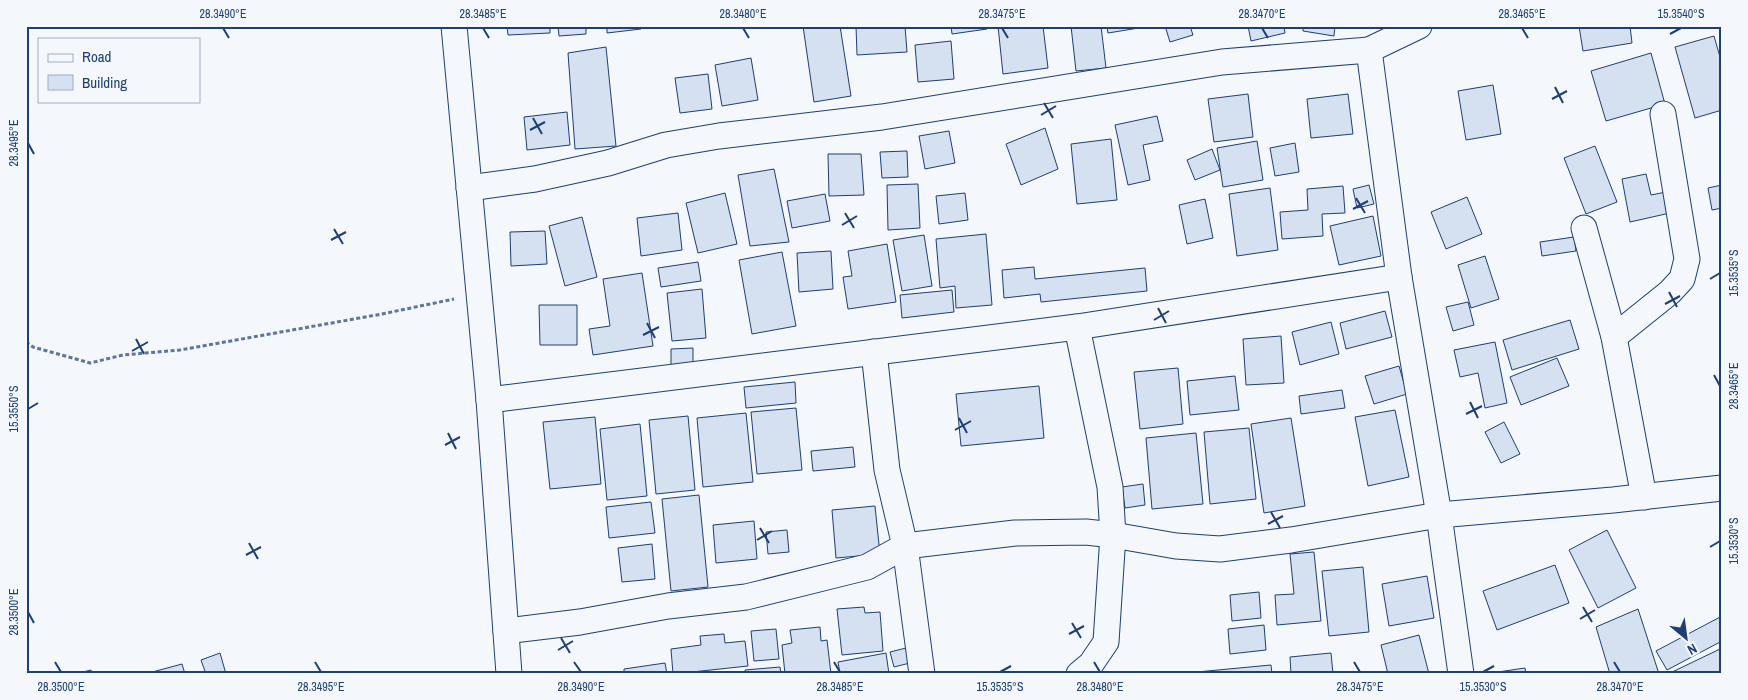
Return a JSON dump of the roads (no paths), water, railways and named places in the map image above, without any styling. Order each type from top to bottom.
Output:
[{"type":"street","points":[[454,26],[489,400],[509,674]]},
{"type":"street","points":[[469,188],[535,179],[608,163],[666,145],[719,136],[882,117],[1222,62],[1369,50],[1419,26]]},
{"type":"street","points":[[1369,50],[1400,277],[1439,515],[1461,674]]},
{"type":"street","points":[[1614,337],[1670,292],[1682,279],[1687,259],[1663,114]]},
{"type":"street","points":[[1584,228],[1614,337],[1644,497]]},
{"type":"street","points":[[489,400],[1077,327],[1400,277]]},
{"type":"street","points":[[1077,327],[1110,487],[1113,535],[1106,642],[1091,664],[1079,674]]},
{"type":"street","points":[[874,352],[887,470],[905,546],[922,674]]},
{"type":"street","points":[[506,632],[580,622],[668,606],[746,596],[867,567],[905,546],[1015,533],[1086,532],[1176,546],[1220,549],[1291,540],[1439,515],[1644,497],[1722,488]]}]
